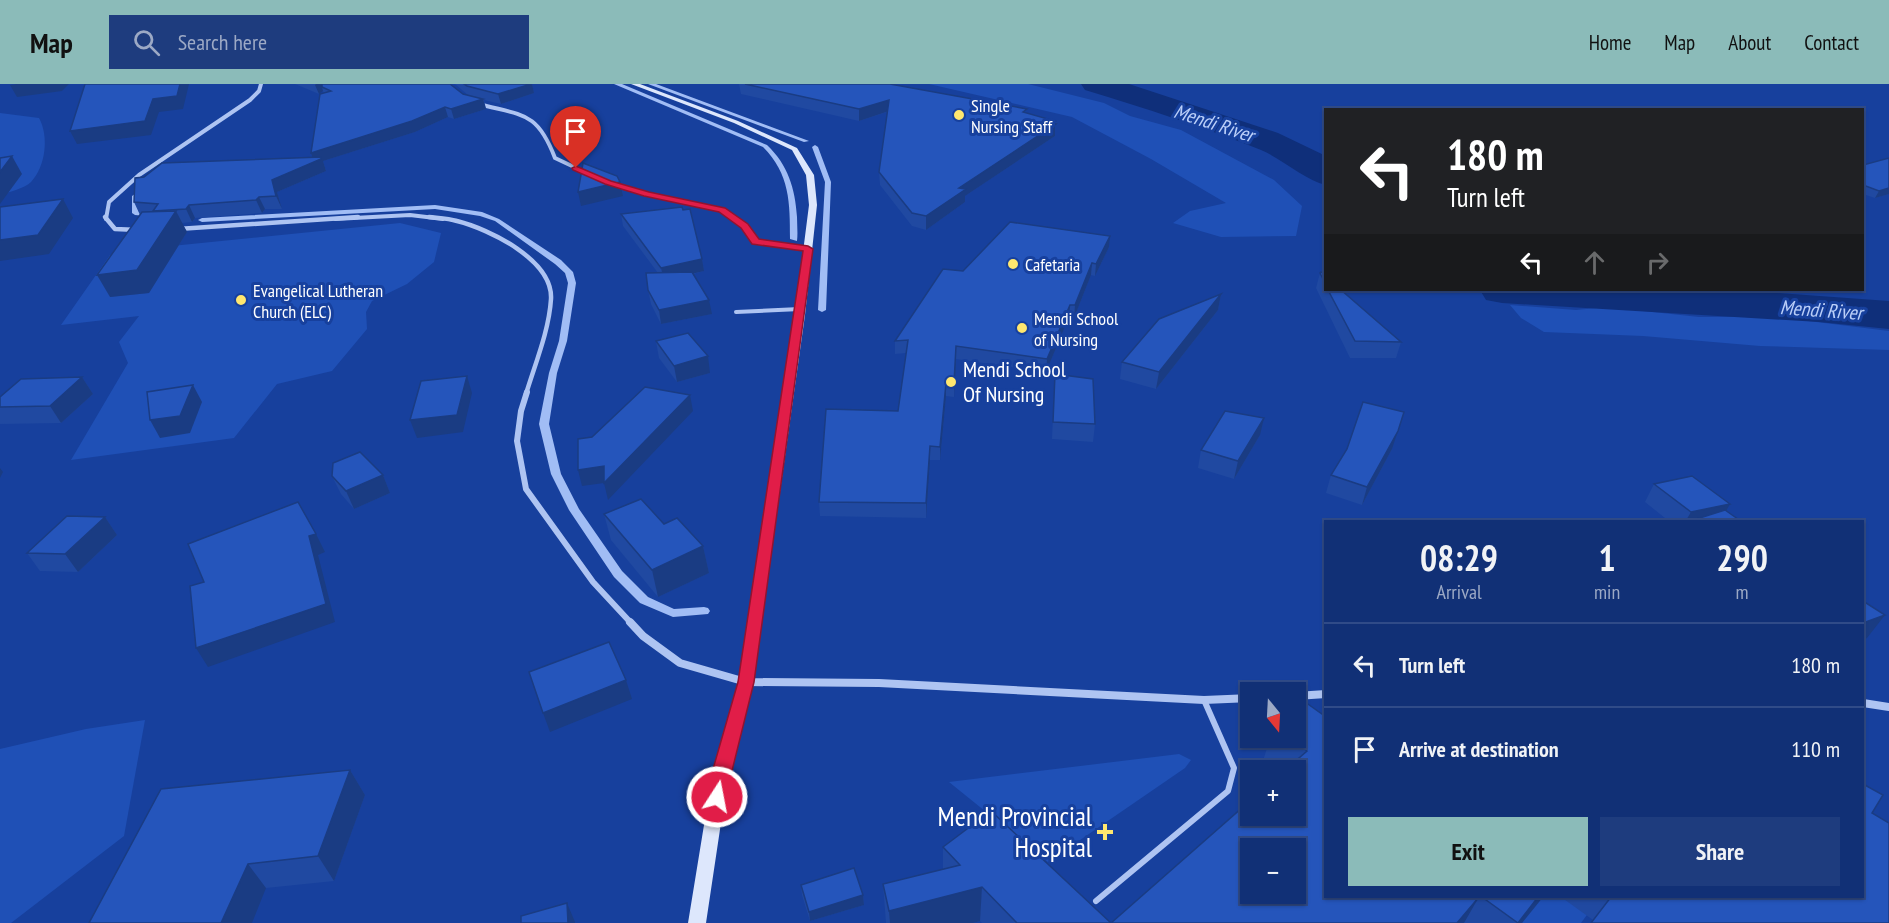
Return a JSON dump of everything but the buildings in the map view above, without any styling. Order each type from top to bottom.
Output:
[{"type":"main road","points":[[633,84],[736,122],[795,149],[810,175],[813,205],[746,682],[720,776],[697,923]]},
{"type":"street","points":[[146,230],[116,229],[105,217],[109,202],[139,175],[250,100],[259,91],[261,84]]},
{"type":"street","points":[[475,102],[530,118],[542,126],[555,158],[597,178]]},
{"type":"street","points":[[608,182],[647,194],[722,210],[744,226],[756,242],[808,249]]},
{"type":"street","points":[[168,229],[410,215],[455,219],[517,248],[541,269],[551,297],[544,334],[521,411],[517,441],[526,489],[593,582],[643,636],[680,663],[746,682],[879,683],[1204,700],[1240,698]]},
{"type":"street","points":[[1306,695],[1324,694]]},
{"type":"street","points":[[1864,703],[1889,707]]},
{"type":"lane","points":[[736,312],[800,309]]},
{"type":"lane","points":[[1096,901],[1228,791],[1234,768],[1204,700]]},
{"type":"shaded area","points":[[929,84],[1028,84],[1104,103],[1130,116],[1181,130],[1274,180],[1302,206],[1296,236],[1221,237],[1173,223],[1190,211],[1226,203],[1151,159],[1072,117]]},
{"type":"shaded area","points":[[0,113],[39,118],[45,142],[40,168],[31,182],[0,195]]},
{"type":"shaded area","points":[[400,223],[441,233],[434,262],[407,284],[372,301],[366,312],[367,329],[332,371],[277,384],[234,438],[71,460],[128,363],[119,342],[139,316],[61,325],[110,255],[132,250]]},
{"type":"shaded area","points":[[1510,305],[1576,310],[1606,307],[1699,317],[1775,317],[1889,331],[1889,350],[1760,346],[1643,336],[1544,332],[1521,318]]},
{"type":"shaded area","points":[[145,720],[124,836],[11,923],[0,923],[0,749],[86,729]]},
{"type":"shaded area","points":[[1179,754],[1191,760],[1185,768],[1048,862],[949,782]]},
{"type":"shaded area","points":[[1521,898],[1599,898],[1581,923],[1491,923]]},
{"type":"waterway","points":[[617,84],[765,146],[775,155],[787,177],[792,201],[794,239]]},
{"type":"waterway","points":[[651,84],[806,141]]},
{"type":"waterway","name":"Mendi River","points":[[1096,84],[1266,140],[1292,151],[1324,172]]},
{"type":"waterway","points":[[815,147],[828,182],[822,310]]},
{"type":"waterway","points":[[139,193],[135,196],[135,213],[154,216]]},
{"type":"waterway","points":[[202,220],[435,207],[482,214],[497,220],[558,262],[569,272],[572,283],[563,341],[553,373],[544,424],[556,474],[574,510],[618,574],[644,600],[673,613],[704,611]]},
{"type":"waterway","name":"Mendi River","points":[[1520,291],[1819,308],[1889,315]]},
{"type":"place","name":"Single Nursing Staff","points":[[959,115]]},
{"type":"place","name":"Cafetaria","points":[[1013,264]]},
{"type":"place","name":"Evangelical Lutheran Church (ELC)","points":[[241,300]]},
{"type":"place","name":"Mendi School of Nursing","points":[[1022,328]]},
{"type":"place","name":"Mendi School Of Nursing","points":[[951,382]]},
{"type":"place","name":"Mendi Provincial Hospital","points":[[1105,832]]},
{"type":"route","points":[[576,168],[608,182],[647,194],[722,210],[744,226],[756,242],[808,249],[746,682],[720,776],[717,797]]}]
